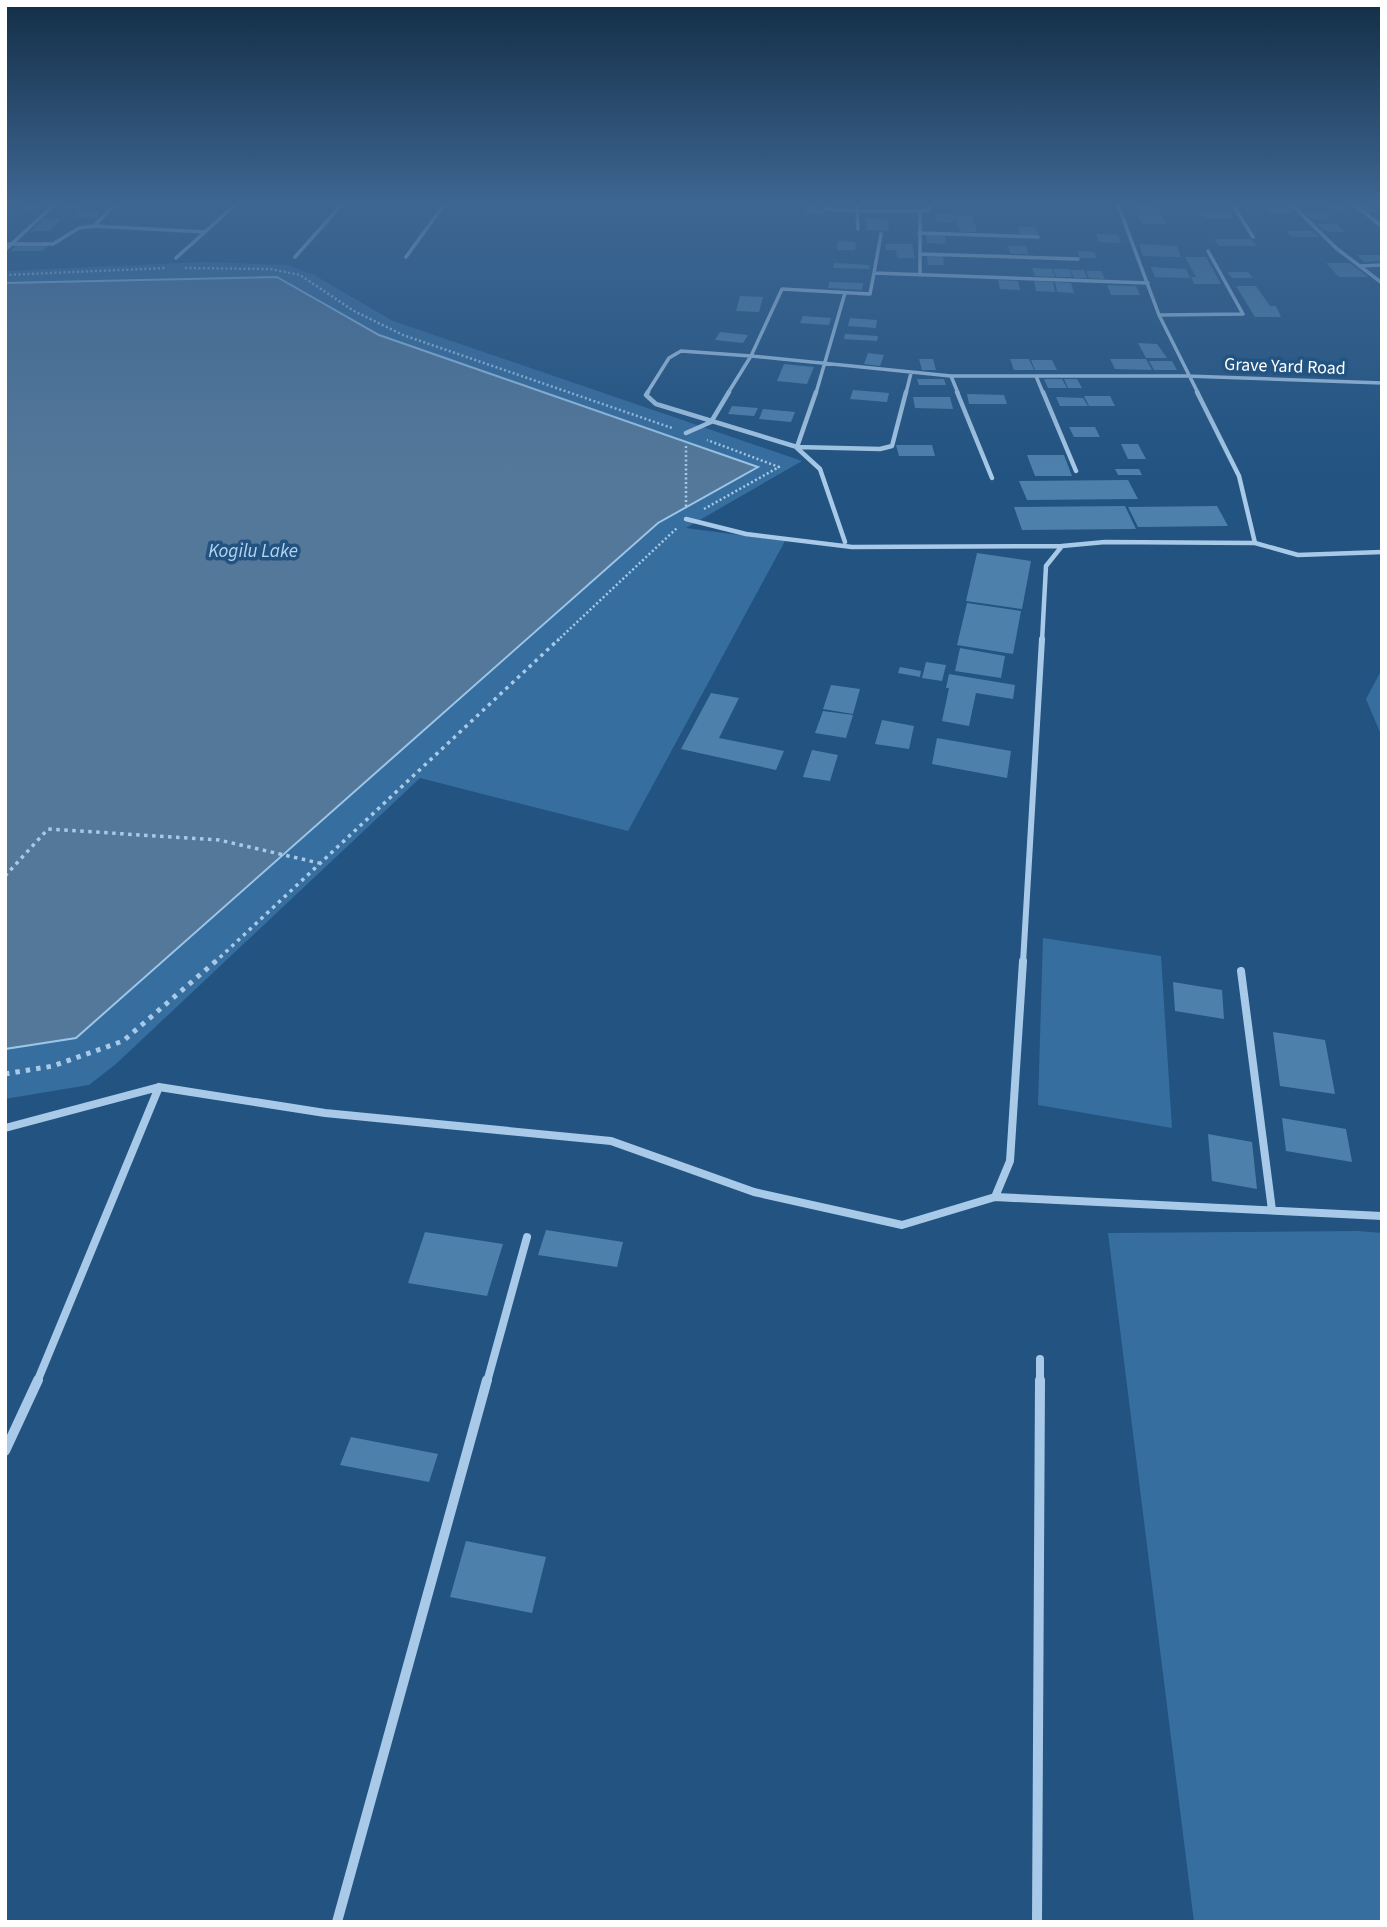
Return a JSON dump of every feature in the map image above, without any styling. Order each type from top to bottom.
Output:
[{"type":"street","points":[[686,433],[711,422],[751,356],[781,292]]},
{"type":"street","points":[[828,292],[870,295],[871,292]]},
{"type":"street","points":[[1151,292],[1187,376],[1239,476],[1255,543]]},
{"type":"street","points":[[1159,315],[1243,314],[1231,292]]},
{"type":"street","points":[[797,447],[826,364],[845,293]]},
{"type":"street","name":"Grave Yard Road","points":[[711,422],[656,404],[646,396],[669,358],[681,351],[951,376],[1187,376],[1382,383]]},
{"type":"street","points":[[711,422],[797,447],[880,449],[892,446],[911,373]]},
{"type":"street","points":[[951,376],[992,478]]},
{"type":"street","points":[[1036,376],[1076,471]]},
{"type":"street","points":[[797,447],[820,469],[845,542]]},
{"type":"street","points":[[687,519],[746,534],[852,547],[1062,546],[1105,542],[1255,543],[1298,555],[1382,552]]},
{"type":"street","points":[[995,1197],[1010,1161],[1014,1124],[1046,566],[1062,546]]},
{"type":"street","points":[[1241,971],[1272,1210]]},
{"type":"street","points":[[5,1451],[29,1401],[159,1087]]},
{"type":"street","points":[[5,1128],[159,1087],[325,1114],[611,1141],[754,1192],[902,1225],[995,1197],[1382,1216]]},
{"type":"street","points":[[337,1922],[527,1237]]},
{"type":"street","points":[[1037,1922],[1040,1359]]},
{"type":"path","points":[[5,1074],[53,1066],[123,1041],[217,960],[687,519],[779,467],[403,335],[354,312],[325,292]]},
{"type":"path","points":[[686,433],[687,519]]},
{"type":"path","points":[[5,876],[48,829],[219,840],[320,863]]},
{"type":"shaded area","points":[[303,292],[343,292],[393,321],[802,461],[686,528],[785,541],[628,831],[420,778],[116,1064],[89,1085],[5,1099],[5,1049],[76,1038],[658,523],[757,467],[379,335]]},
{"type":"shaded area","points":[[1382,669],[1382,737],[1366,699]]},
{"type":"shaded area","points":[[1043,938],[1161,956],[1172,1128],[1038,1105]]},
{"type":"shaded area","points":[[1108,1233],[1382,1233],[1382,1922],[1194,1922]]},
{"type":"water","name":"Kogilu Lake","points":[[5,292],[303,292],[379,335],[758,467],[658,523],[76,1038],[5,1049]]},
{"type":"building","points":[[1110,292],[1139,292],[1140,295],[1111,295]]},
{"type":"building","points":[[1240,292],[1260,292],[1270,306],[1276,306],[1281,317],[1255,317]]},
{"type":"building","points":[[740,296],[763,297],[759,312],[736,311]]},
{"type":"building","points":[[803,316],[831,318],[829,325],[800,323]]},
{"type":"building","points":[[850,318],[877,320],[876,328],[848,326]]},
{"type":"building","points":[[720,332],[748,335],[743,343],[715,340]]},
{"type":"building","points":[[845,334],[878,336],[877,341],[844,339]]},
{"type":"building","points":[[1138,343],[1157,344],[1167,358],[1146,358]]},
{"type":"building","points":[[868,353],[884,355],[880,366],[864,364]]},
{"type":"building","points":[[919,359],[933,359],[936,370],[922,370]]},
{"type":"building","points":[[1010,359],[1029,359],[1034,370],[1014,370]]},
{"type":"building","points":[[1110,359],[1146,359],[1152,370],[1115,369]]},
{"type":"building","points":[[1031,360],[1052,360],[1057,370],[1035,370]]},
{"type":"building","points":[[1149,361],[1172,361],[1177,370],[1154,370]]},
{"type":"building","points":[[784,364],[814,367],[807,384],[777,381]]},
{"type":"building","points":[[917,379],[944,379],[946,385],[919,385]]},
{"type":"building","points":[[1044,379],[1062,379],[1067,388],[1048,388]]},
{"type":"building","points":[[1064,379],[1077,379],[1082,388],[1068,388]]},
{"type":"building","points":[[853,390],[889,393],[887,402],[850,399]]},
{"type":"building","points":[[967,394],[1004,395],[1007,404],[969,404]]},
{"type":"building","points":[[1084,396],[1110,396],[1115,406],[1089,406]]},
{"type":"building","points":[[913,397],[950,397],[953,409],[915,408]]},
{"type":"building","points":[[1056,397],[1083,398],[1088,406],[1060,406]]},
{"type":"building","points":[[732,406],[758,408],[754,416],[728,414]]},
{"type":"building","points":[[763,409],[795,412],[791,422],[759,419]]},
{"type":"building","points":[[1069,427],[1095,427],[1100,437],[1074,437]]},
{"type":"building","points":[[1121,444],[1138,444],[1146,459],[1128,459]]},
{"type":"building","points":[[896,445],[932,445],[935,456],[899,456]]},
{"type":"building","points":[[1027,455],[1064,455],[1072,476],[1035,476]]},
{"type":"building","points":[[1115,469],[1139,469],[1142,475],[1118,475]]},
{"type":"building","points":[[1128,480],[1138,499],[1027,500],[1019,481]]},
{"type":"building","points":[[1125,506],[1136,529],[1022,530],[1014,507]]},
{"type":"building","points":[[1217,506],[1228,526],[1138,527],[1128,507]]},
{"type":"building","points":[[977,553],[1031,561],[1022,609],[966,601]]},
{"type":"building","points":[[967,603],[1021,611],[1013,654],[957,645]]},
{"type":"building","points":[[960,648],[1005,656],[1001,678],[955,671]]},
{"type":"building","points":[[926,662],[946,665],[942,681],[922,678]]},
{"type":"building","points":[[900,667],[921,671],[920,677],[898,673]]},
{"type":"building","points":[[949,674],[1015,685],[1013,699],[976,693],[969,726],[942,721]]},
{"type":"building","points":[[831,685],[860,689],[853,714],[823,709]]},
{"type":"building","points":[[711,693],[739,698],[719,738],[784,751],[776,770],[681,749]]},
{"type":"building","points":[[823,711],[853,715],[846,738],[815,733]]},
{"type":"building","points":[[882,720],[914,726],[909,749],[875,744]]},
{"type":"building","points":[[937,738],[1011,751],[1007,778],[932,764]]},
{"type":"building","points":[[812,750],[838,755],[830,781],[803,777]]},
{"type":"building","points":[[1173,982],[1222,990],[1224,1019],[1175,1011]]},
{"type":"building","points":[[1273,1032],[1325,1040],[1335,1094],[1280,1086]]},
{"type":"building","points":[[1282,1118],[1346,1129],[1352,1162],[1286,1151]]},
{"type":"building","points":[[1208,1134],[1252,1142],[1257,1189],[1212,1181]]},
{"type":"building","points":[[546,1230],[623,1242],[617,1267],[538,1255]]},
{"type":"building","points":[[425,1232],[503,1244],[487,1296],[408,1283]]},
{"type":"building","points":[[351,1437],[438,1454],[429,1482],[340,1465]]},
{"type":"building","points":[[466,1541],[546,1557],[532,1613],[450,1597]]}]
